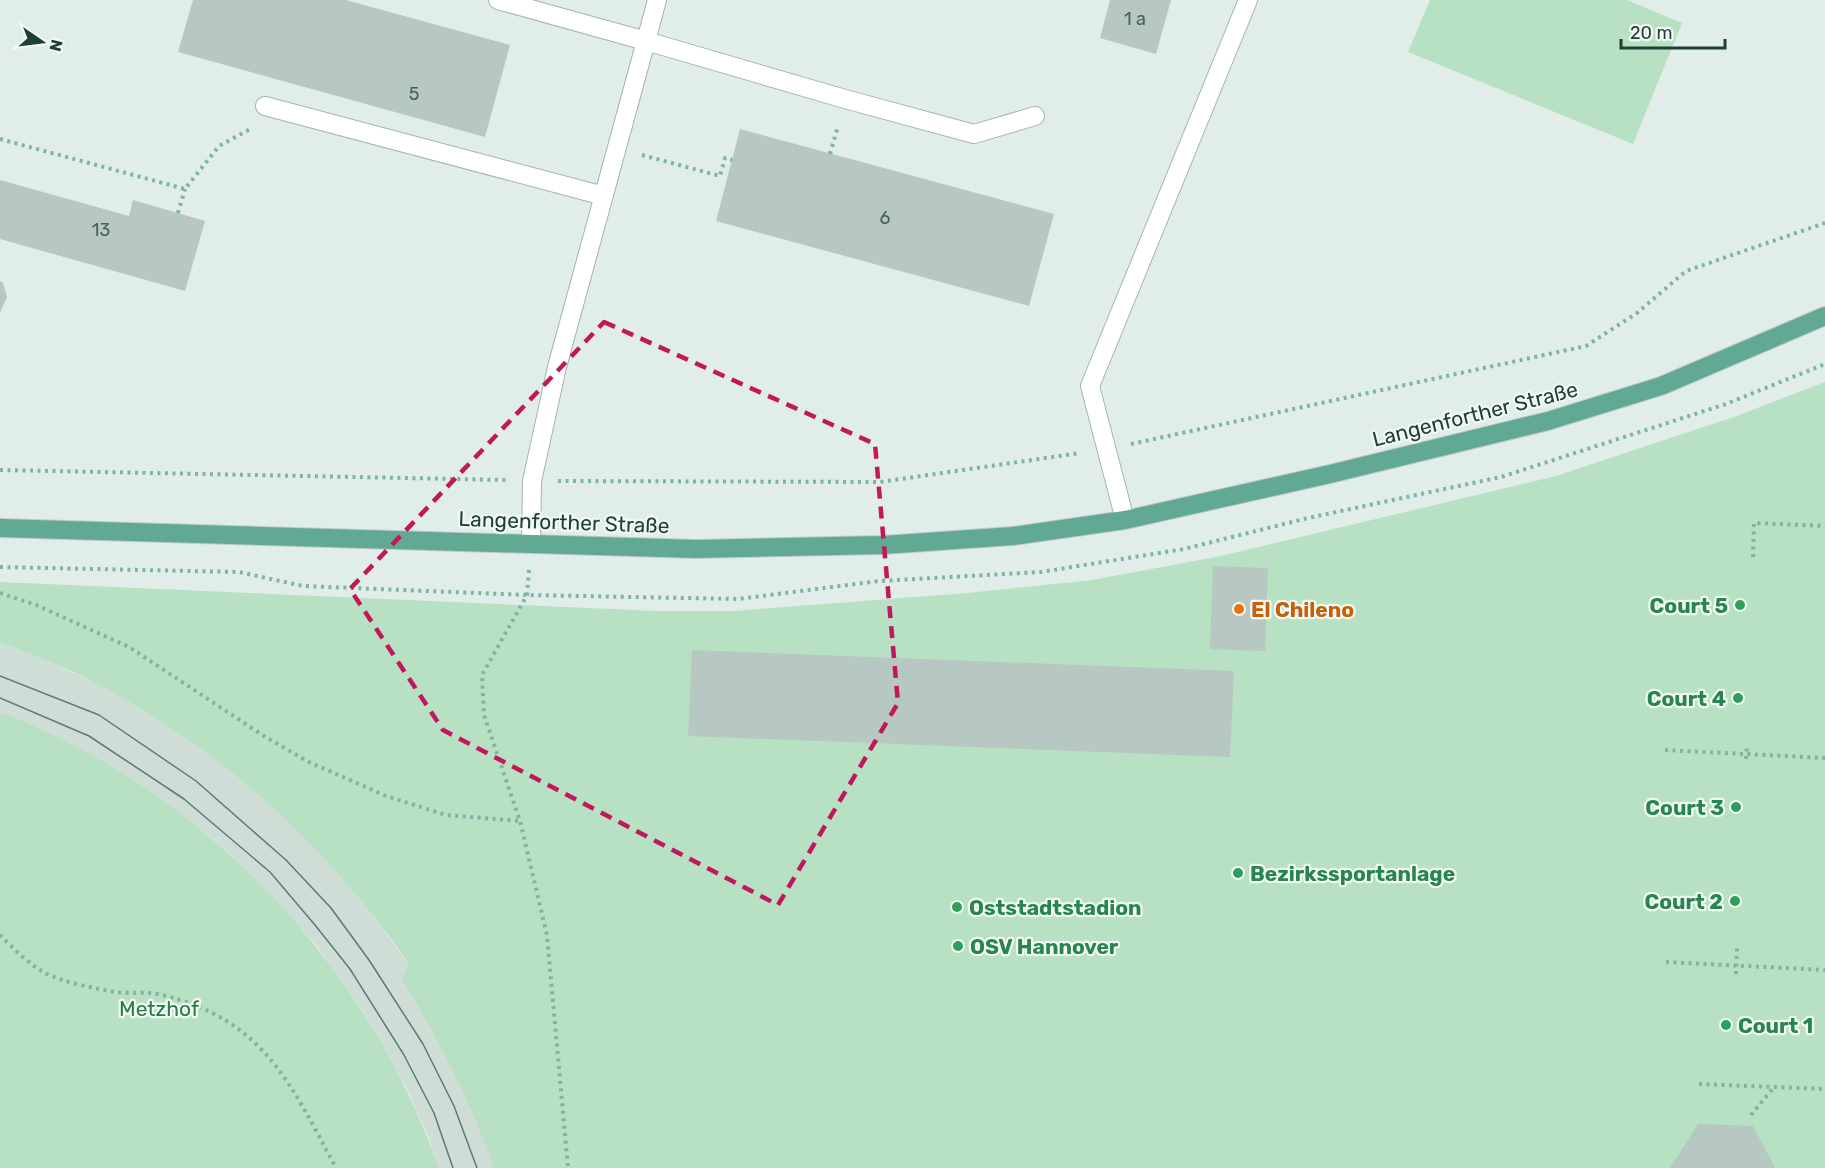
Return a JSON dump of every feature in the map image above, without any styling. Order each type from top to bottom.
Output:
[{"type":"main road","name":"Langenforther Straße","points":[[0,528],[696,549],[884,545],[1013,536],[1125,520],[1548,422],[1661,386],[1825,316]]},
{"type":"street","points":[[498,0],[974,134],[1035,116]]},
{"type":"street","points":[[531,543],[532,481],[557,366],[657,0]]},
{"type":"street","points":[[1125,520],[1090,386],[1248,0]]},
{"type":"street","points":[[265,106],[604,196]]},
{"type":"path","points":[[178,213],[185,189],[219,146],[260,124],[265,106]]},
{"type":"path","points":[[0,139],[185,189]]},
{"type":"path","points":[[617,148],[720,176],[725,158],[732,160]]},
{"type":"path","points":[[1107,449],[1586,346],[1637,313],[1686,272],[1825,223]]},
{"type":"path","points":[[1753,557],[1754,523],[1825,526]]},
{"type":"path","points":[[0,567],[239,572],[303,586],[527,595],[482,675],[484,715],[520,821],[547,935],[568,1168]]},
{"type":"path","points":[[0,593],[36,605],[129,647],[267,738],[309,762],[386,796],[446,815],[520,821]]},
{"type":"path","points":[[1746,756],[1747,746]]},
{"type":"path","points":[[1665,750],[1746,756],[1825,758]]},
{"type":"path","points":[[0,935],[45,973],[117,992],[160,994],[209,1010],[242,1030],[274,1062],[303,1106],[336,1168]]},
{"type":"path","points":[[1736,974],[1737,948]]},
{"type":"path","points":[[1666,962],[1825,970]]},
{"type":"path","points":[[1700,1084],[1825,1089]]},
{"type":"path","points":[[1751,1115],[1774,1087]]},
{"type":"highlighted area","points":[[604,322],[875,444],[898,703],[778,905],[443,730],[350,589]]},
{"type":"shaded area","points":[[0,642],[95,683],[140,707],[173,729],[216,758],[255,791],[330,863],[363,902],[409,965],[435,1034],[484,1139],[494,1168],[439,1168],[428,1136],[407,1089],[362,1010],[317,946],[230,854],[201,829],[116,769],[47,732],[0,712]]},
{"type":"green space","points":[[1430,0],[1627,0],[1682,23],[1633,144],[1408,52]]},
{"type":"green space","name":"Bezirkssportanlage","points":[[1825,382],[1825,1168],[494,1168],[453,1071],[402,979],[409,964],[378,921],[308,841],[230,771],[188,739],[97,684],[0,642],[0,582],[657,611],[733,611],[967,593],[1092,580],[1221,556],[1556,476],[1734,417]]},
{"type":"green space","name":"Metzhof","points":[[0,712],[74,746],[144,787],[209,837],[269,892],[322,954],[368,1021],[408,1093],[439,1168],[0,1168]]},
{"type":"building","points":[[193,0],[346,0],[510,45],[485,137],[178,52]]},
{"type":"building","points":[[1110,0],[1171,0],[1156,54],[1100,38]]},
{"type":"building","points":[[740,129],[1054,214],[1029,306],[716,221]]},
{"type":"building","points":[[0,180],[129,216],[133,200],[205,221],[185,291],[0,239]]},
{"type":"building","points":[[0,281],[3,283],[7,297],[0,313]]},
{"type":"building","name":"El Chileno","points":[[1213,566],[1268,568],[1265,651],[1210,649]]},
{"type":"building","points":[[692,650],[1234,671],[1230,757],[688,736]]},
{"type":"building","points":[[1698,1124],[1753,1126],[1775,1168],[1670,1168]]},
{"type":"tram line","points":[[0,676],[99,715],[196,781],[286,860],[331,908],[369,960],[423,1044],[454,1106],[477,1168]]},
{"type":"tram line","points":[[0,698],[89,736],[184,799],[270,872],[350,969],[404,1055],[434,1113],[453,1168]]},
{"type":"place","name":"Court 5","points":[[1740,605]]},
{"type":"place","name":"El Chileno","points":[[1239,609]]},
{"type":"place","name":"Court 4","points":[[1738,698]]},
{"type":"place","name":"Court 3","points":[[1736,807]]},
{"type":"place","name":"Bezirkssportanlage","points":[[1238,873]]},
{"type":"place","name":"Court 2","points":[[1735,901]]},
{"type":"place","name":"Oststadtstadion","points":[[957,907]]},
{"type":"place","name":"OSV Hannover","points":[[958,946]]},
{"type":"place","name":"Court 1","points":[[1726,1025]]}]
